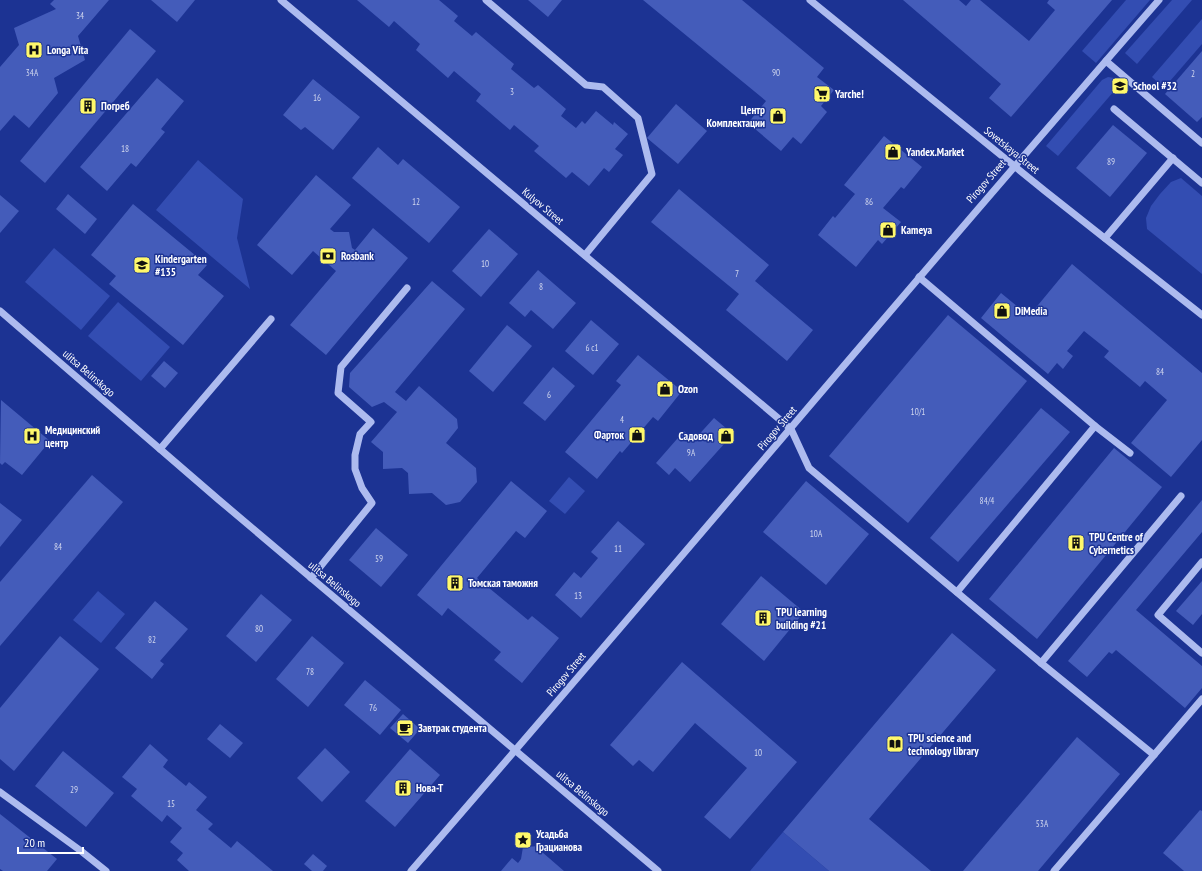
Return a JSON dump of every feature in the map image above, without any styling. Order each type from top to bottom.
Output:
[{"type":"street","name":"Kulyov Street","points":[[281,0],[791,429]]},
{"type":"street","points":[[486,0],[586,85],[603,87],[638,118],[652,174],[585,255]]},
{"type":"street","name":"Sovetskaya Street","points":[[810,0],[1202,315]]},
{"type":"street","name":"Pirogov Street","points":[[411,871],[791,429],[918,277],[1159,0]]},
{"type":"street","points":[[1106,61],[1202,143]]},
{"type":"street","points":[[1114,109],[1202,183]]},
{"type":"street","points":[[1105,238],[1173,158]]},
{"type":"street","points":[[918,277],[1095,426],[1130,453]]},
{"type":"street","points":[[311,578],[372,503],[362,488],[355,469],[355,454],[360,434],[371,422],[338,393],[341,367],[407,288]]},
{"type":"street","name":"ulitsa Belinskogo","points":[[0,311],[311,578],[658,871]]},
{"type":"street","points":[[160,449],[271,319]]},
{"type":"street","points":[[957,592],[1095,426]]},
{"type":"street","points":[[791,429],[808,468],[1040,663],[1154,755]]},
{"type":"street","points":[[1040,663],[1181,496]]},
{"type":"street","points":[[1202,562],[1158,615],[1202,653]]},
{"type":"street","points":[[1054,871],[1202,699]]},
{"type":"street","points":[[0,792],[106,871]]},
{"type":"shaded area","points":[[1126,0],[1150,0],[1096,63],[1082,51]]},
{"type":"shaded area","points":[[1172,0],[1192,0],[1137,64],[1125,53]]},
{"type":"shaded area","points":[[1202,19],[1202,44],[1164,88],[1152,77]]},
{"type":"shaded area","points":[[1108,77],[1114,78],[1121,83],[1058,156],[1046,146],[1102,80]]},
{"type":"shaded area","points":[[198,160],[243,199],[237,238],[250,289],[156,210]]},
{"type":"shaded area","points":[[1181,178],[1202,196],[1202,274],[1147,229],[1146,218],[1151,206],[1171,182]]},
{"type":"shaded area","points":[[54,248],[110,296],[81,330],[25,282]]},
{"type":"shaded area","points":[[118,302],[170,347],[141,381],[88,336]]},
{"type":"shaded area","points":[[569,477],[585,491],[565,514],[549,501]]},
{"type":"shaded area","points":[[98,591],[125,614],[101,643],[73,620]]},
{"type":"shaded area","points":[[783,832],[829,871],[750,871]]},
{"type":"building","points":[[54,0],[109,0],[78,36],[85,60],[54,78],[58,93],[29,128],[14,115],[0,131],[0,67],[19,45],[14,28],[56,9],[50,4]]},
{"type":"building","points":[[151,0],[195,0],[177,22]]},
{"type":"building","points":[[357,0],[439,0],[458,16],[454,21],[472,36],[476,32],[514,64],[511,69],[534,88],[538,85],[566,109],[561,116],[576,128],[582,121],[585,124],[596,111],[613,125],[614,122],[628,134],[615,149],[623,155],[609,172],[604,168],[589,186],[572,172],[566,178],[534,151],[539,146],[514,125],[510,130],[476,101],[481,94],[454,71],[448,78],[416,50],[420,44],[394,21],[389,27]]},
{"type":"building","points":[[528,0],[562,0],[548,17]]},
{"type":"building","points":[[643,0],[742,0],[824,68],[817,77],[834,90],[821,106],[827,112],[801,144],[793,137],[781,151],[748,123],[766,101]]},
{"type":"building","points":[[903,0],[959,0],[966,6],[971,0],[980,0],[1029,41],[1055,10],[1047,3],[1049,0],[1112,0],[1011,117],[989,98],[1001,84]]},
{"type":"building","name":"Погреб","points":[[130,29],[156,51],[45,183],[20,161]]},
{"type":"building","points":[[1202,51],[1202,117],[1197,122],[1165,94]]},
{"type":"building","points":[[157,78],[184,101],[161,129],[165,132],[136,167],[131,163],[107,191],[80,167]]},
{"type":"building","points":[[313,79],[360,117],[333,150],[305,127],[301,130],[283,115]]},
{"type":"building","points":[[676,104],[707,131],[678,164],[647,138]]},
{"type":"building","points":[[1113,125],[1147,153],[1110,197],[1076,168]]},
{"type":"building","points":[[884,136],[922,167],[904,189],[901,187],[883,208],[901,222],[882,244],[878,240],[856,267],[818,235],[833,216],[835,218],[855,194],[844,185]]},
{"type":"building","points":[[378,147],[398,165],[403,159],[460,207],[429,243],[352,178]]},
{"type":"building","points":[[316,175],[351,205],[330,229],[334,232],[349,232],[352,248],[355,250],[373,228],[408,258],[326,355],[290,325],[336,271],[313,251],[292,275],[257,245]]},
{"type":"building","points":[[679,189],[769,265],[755,281],[813,330],[787,361],[726,310],[739,294],[651,222]]},
{"type":"building","points":[[68,194],[97,219],[85,234],[56,209]]},
{"type":"building","points":[[0,195],[19,211],[0,233]]},
{"type":"building","points":[[133,204],[207,265],[198,275],[224,296],[183,345],[109,284],[116,276],[91,255]]},
{"type":"building","points":[[489,229],[518,254],[481,297],[452,271]]},
{"type":"building","points":[[1072,264],[1202,373],[1202,440],[1171,477],[1131,443],[1167,400],[1145,381],[1140,387],[1104,357],[1109,351],[1084,331],[1067,351],[1073,356],[1063,369],[1057,363],[1048,374],[981,318],[1001,293],[1029,316]]},
{"type":"building","points":[[538,270],[576,303],[553,329],[531,310],[525,317],[509,303]]},
{"type":"building","points":[[432,281],[465,309],[395,392],[406,401],[419,386],[457,419],[458,428],[446,443],[476,468],[477,482],[460,502],[446,505],[432,493],[409,494],[408,473],[402,468],[383,469],[383,452],[371,442],[397,412],[384,402],[372,407],[349,387],[350,373]]},
{"type":"building","points":[[948,315],[1027,381],[908,523],[829,456]]},
{"type":"building","points":[[591,320],[619,344],[593,375],[565,351]]},
{"type":"building","points":[[507,325],[532,346],[493,392],[469,371]]},
{"type":"building","points":[[638,355],[682,391],[658,421],[653,417],[622,453],[620,451],[597,479],[565,452],[621,385],[616,381]]},
{"type":"building","points":[[164,361],[178,373],[165,388],[151,376]]},
{"type":"building","points":[[553,367],[575,386],[545,421],[523,403]]},
{"type":"building","points":[[1,400],[50,441],[22,475],[5,462],[2,465],[0,463]]},
{"type":"building","points":[[1041,408],[1070,432],[958,562],[930,538]]},
{"type":"building","points":[[714,418],[733,434],[690,482],[675,468],[669,475],[656,463],[684,431],[694,440]]},
{"type":"building","name":"TPU Centre of Cybernetics","points":[[1114,448],[1162,487],[1037,639],[989,599]]},
{"type":"building","points":[[92,475],[123,502],[0,646],[0,582]]},
{"type":"building","name":"Томская таможня","points":[[511,481],[547,511],[525,538],[516,531],[477,578],[528,620],[532,616],[559,638],[522,683],[494,660],[501,652],[448,608],[442,616],[417,595]]},
{"type":"building","points":[[806,481],[869,534],[826,585],[763,532]]},
{"type":"building","points":[[1202,500],[1202,532],[1136,610],[1202,666],[1202,688],[1185,708],[1116,650],[1112,654],[1109,652],[1087,677],[1068,661]]},
{"type":"building","points":[[0,503],[22,520],[0,547]]},
{"type":"building","points":[[618,521],[645,544],[581,618],[555,595],[574,572],[581,578],[598,558],[591,552]]},
{"type":"building","points":[[376,528],[408,555],[381,587],[349,560]]},
{"type":"building","name":"TPU learning building #21","points":[[761,576],[804,612],[764,661],[721,624]]},
{"type":"building","points":[[1202,581],[1202,614],[1193,625],[1176,611]]},
{"type":"building","points":[[261,594],[292,620],[256,662],[226,636]]},
{"type":"building","points":[[155,601],[188,629],[160,661],[164,664],[152,679],[115,648]]},
{"type":"building","name":"TPU science and technology library","points":[[952,633],[996,670],[869,819],[931,871],[829,871],[783,832]]},
{"type":"building","points":[[60,636],[99,669],[14,771],[0,759],[0,708]]},
{"type":"building","points":[[312,636],[344,663],[308,707],[276,679]]},
{"type":"building","points":[[682,662],[797,762],[730,839],[704,817],[747,768],[695,723],[653,772],[639,760],[633,766],[610,745]]},
{"type":"building","points":[[365,680],[401,710],[380,735],[344,705]]},
{"type":"building","name":"Завтрак студента","points":[[403,714],[420,729],[408,743],[390,728]]},
{"type":"building","points":[[220,724],[243,743],[230,758],[207,739]]},
{"type":"building","points":[[1077,737],[1120,774],[1038,871],[963,871]]},
{"type":"building","points":[[150,744],[168,760],[163,767],[186,786],[189,782],[207,797],[196,810],[213,824],[208,829],[231,848],[237,841],[273,871],[189,871],[177,860],[183,853],[170,842],[182,828],[167,815],[162,822],[131,796],[137,789],[122,777]]},
{"type":"building","points":[[325,748],[350,772],[322,802],[297,778]]},
{"type":"building","name":"Нова-Т","points":[[410,749],[440,775],[395,827],[365,801]]},
{"type":"building","points":[[63,751],[114,793],[86,827],[35,786]]},
{"type":"building","points":[[1200,810],[1202,811],[1202,871],[1184,871],[1163,853]]},
{"type":"building","points":[[0,814],[57,859],[47,871],[3,871],[0,869]]},
{"type":"building","points":[[541,846],[542,852],[564,871],[501,871],[512,858],[518,863],[521,859],[523,847]]},
{"type":"building","points":[[313,854],[327,866],[323,871],[312,871],[304,864]]},
{"type":"place","name":"Longa Vita","points":[[34,50]]},
{"type":"place","name":"School #32","points":[[1120,86]]},
{"type":"place","name":"Yarche!","points":[[822,94]]},
{"type":"place","name":"Погреб","points":[[88,106]]},
{"type":"place","name":"Центр Комплектации","points":[[778,116]]},
{"type":"place","name":"Yandex.Market","points":[[893,152]]},
{"type":"place","name":"Kameya","points":[[888,230]]},
{"type":"place","name":"Rosbank","points":[[328,256]]},
{"type":"place","name":"Kindergarten #135","points":[[142,265]]},
{"type":"place","name":"DiMedia","points":[[1002,311]]},
{"type":"place","name":"Ozon","points":[[665,389]]},
{"type":"place","name":"Фарток","points":[[637,435]]},
{"type":"place","name":"Медицинский центр","points":[[32,436]]},
{"type":"place","name":"Садовод","points":[[726,436]]},
{"type":"place","name":"TPU Centre of Cybernetics","points":[[1076,543]]},
{"type":"place","name":"Томская таможня","points":[[455,583]]},
{"type":"place","name":"TPU learning building #21","points":[[763,618]]},
{"type":"place","name":"Завтрак студента","points":[[405,728]]},
{"type":"place","name":"TPU science and technology library","points":[[895,744]]},
{"type":"place","name":"Нова-Т","points":[[403,788]]},
{"type":"place","name":"Усадьба Грацианова","points":[[523,840]]}]
